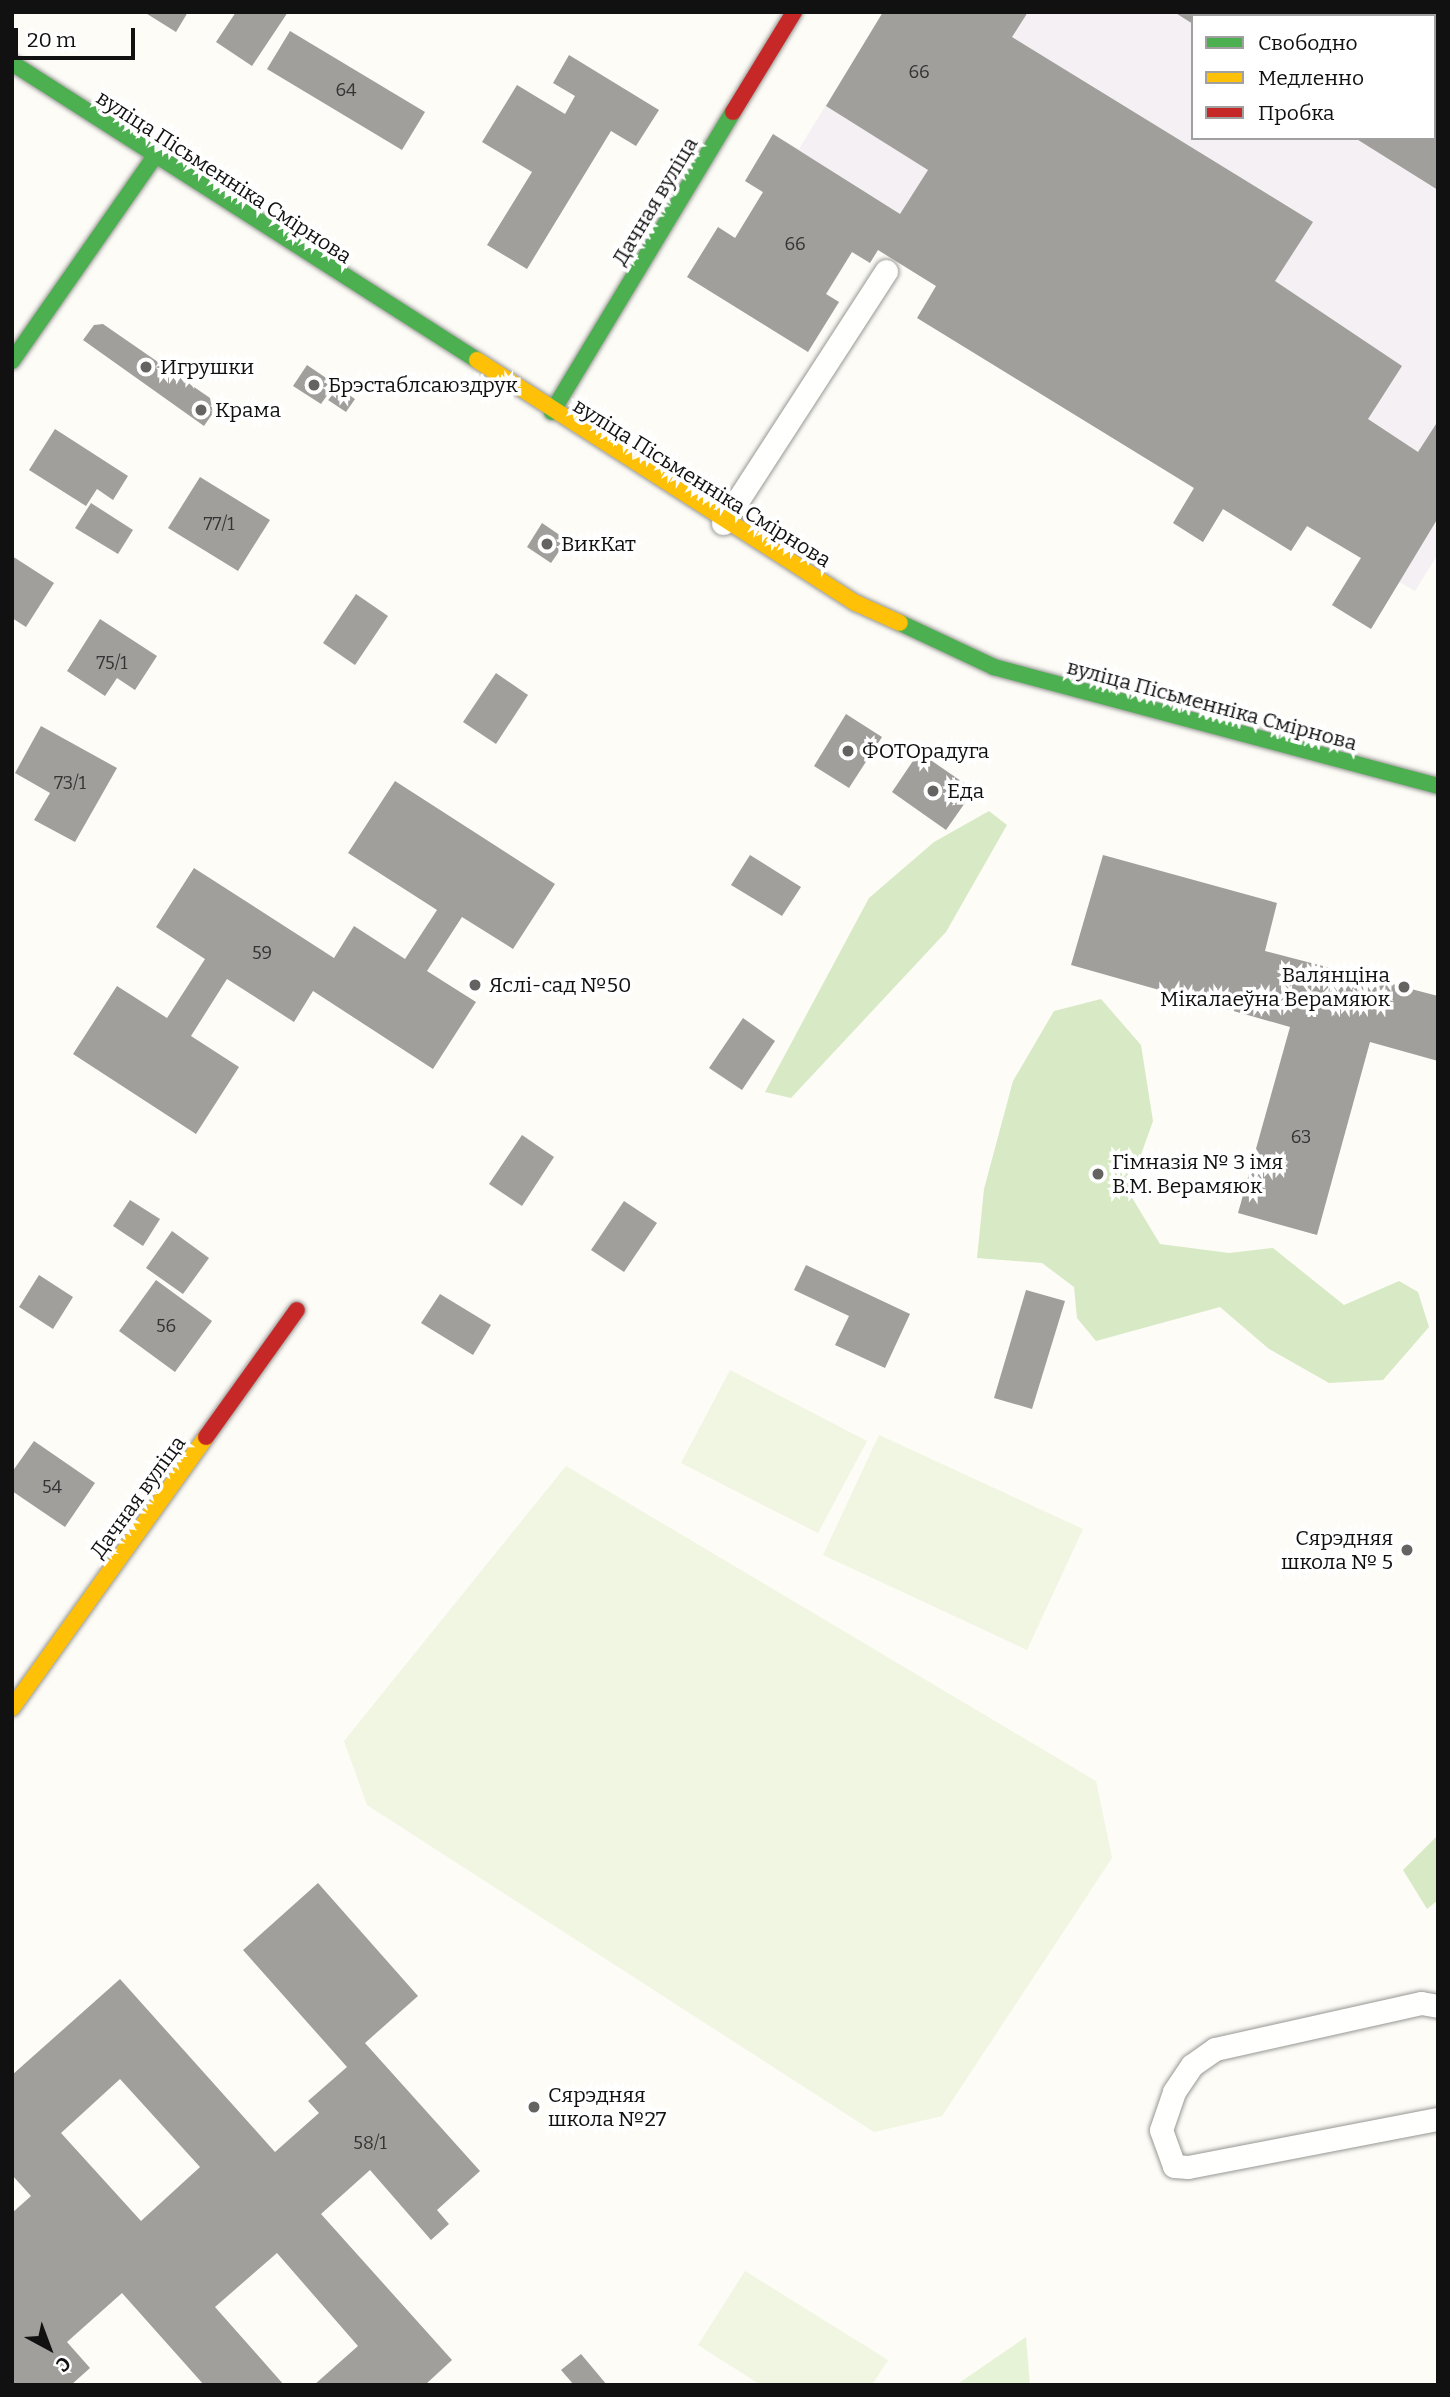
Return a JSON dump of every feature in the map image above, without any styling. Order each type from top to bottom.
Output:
[{"type":"main road","name":"Дачная вуліца","points":[[552,412],[794,12]]},
{"type":"main road","name":"вуліца Пісьменніка Смірнова","points":[[12,63],[723,523],[856,603],[994,667],[1438,786]]},
{"type":"main road","points":[[12,362],[155,156]]},
{"type":"main road","name":"Дачная вуліца","points":[[12,1708],[297,1310]]},
{"type":"lane","points":[[723,523],[886,271]]},
{"type":"lane","points":[[1438,2006],[1421,2003],[1215,2049],[1180,2083],[1161,2130],[1174,2166],[1188,2167],[1438,2119]]},
{"type":"shaded area","points":[[883,12],[1438,12],[1438,554],[1415,591],[1399,582],[1371,629],[1332,605],[1360,558],[1308,526],[1291,551],[1223,509],[1203,542],[1173,523],[1194,488],[936,286],[878,250],[852,252],[827,294],[839,302],[808,352],[687,277],[718,227],[736,238],[763,193],[745,181],[773,134],[799,149]]},
{"type":"green space","points":[[989,811],[1007,825],[946,932],[791,1098],[765,1092],[869,898],[934,842]]},
{"type":"green space","points":[[1101,999],[1141,1045],[1153,1121],[1128,1191],[1160,1244],[1229,1253],[1273,1248],[1344,1305],[1399,1281],[1418,1292],[1429,1327],[1383,1380],[1329,1383],[1269,1349],[1220,1307],[1096,1341],[1077,1318],[1074,1287],[1042,1263],[977,1258],[984,1189],[1013,1081],[1054,1011]]},
{"type":"green space","points":[[730,1370],[867,1441],[818,1533],[681,1463]]},
{"type":"green space","points":[[879,1435],[1083,1529],[1027,1650],[823,1555]]},
{"type":"green space","points":[[566,1466],[1096,1781],[1112,1858],[942,2116],[874,2132],[367,1805],[344,1741]]},
{"type":"green space","points":[[1438,1835],[1438,1900],[1427,1909],[1403,1870]]},
{"type":"green space","points":[[745,2271],[888,2360],[872,2385],[761,2385],[698,2345]]},
{"type":"green space","points":[[1026,2337],[1030,2385],[956,2385]]},
{"type":"building","points":[[144,12],[188,12],[176,32]]},
{"type":"building","points":[[236,12],[288,12],[252,66],[216,42]]},
{"type":"building","points":[[883,12],[1028,12],[1012,37],[1313,222],[1275,281],[1402,366],[1368,419],[1418,452],[1438,421],[1438,518],[1371,629],[1332,605],[1361,558],[1307,526],[1291,551],[1223,509],[1203,542],[1173,523],[1194,488],[917,318],[936,286],[878,250],[870,263],[852,252],[826,294],[839,302],[808,352],[687,277],[718,227],[735,238],[763,192],[745,181],[773,134],[900,214],[928,170],[826,106]]},
{"type":"building","points":[[1174,12],[1222,12],[1191,14],[1191,23]]},
{"type":"building","points":[[1436,22],[1438,24],[1438,190],[1358,140],[1436,140]]},
{"type":"building","points":[[290,31],[425,112],[402,150],[267,69]]},
{"type":"building","points":[[569,55],[659,110],[636,146],[611,131],[527,269],[487,245],[532,172],[482,142],[517,85],[565,114],[575,96],[553,83]]},
{"type":"building","points":[[103,324],[210,398],[213,413],[204,426],[83,340],[94,325]]},
{"type":"building","name":"Брэстаблсаюздрук","points":[[307,365],[335,384],[321,404],[293,386]]},
{"type":"building","points":[[337,387],[355,399],[346,412],[328,400]]},
{"type":"building","points":[[55,429],[128,476],[113,500],[97,489],[86,506],[29,470]]},
{"type":"building","points":[[200,477],[270,520],[238,571],[168,528]]},
{"type":"building","points":[[91,503],[133,530],[118,554],[75,528]]},
{"type":"building","name":"ВикКат","points":[[542,523],[567,540],[551,563],[527,547]]},
{"type":"building","points":[[12,556],[54,583],[26,627],[12,618]]},
{"type":"building","points":[[356,594],[388,616],[355,665],[323,643]]},
{"type":"building","points":[[100,619],[157,656],[135,690],[117,678],[105,696],[67,671]]},
{"type":"building","points":[[496,673],[528,695],[496,744],[463,722]]},
{"type":"building","name":"ФОТОрадуга","points":[[846,714],[882,737],[849,788],[814,766]]},
{"type":"building","points":[[41,726],[117,768],[75,842],[34,820],[50,793],[15,773]]},
{"type":"building","name":"Еда","points":[[919,752],[974,790],[946,830],[892,792]]},
{"type":"building","points":[[395,781],[555,884],[513,949],[462,917],[427,971],[476,1002],[433,1069],[313,991],[294,1022],[227,979],[191,1036],[239,1067],[196,1134],[73,1054],[117,986],[167,1018],[205,959],[156,927],[194,868],[334,958],[354,926],[405,959],[437,910],[348,853]]},
{"type":"building","points":[[750,855],[801,887],[782,916],[731,885]]},
{"type":"building","points":[[1103,855],[1277,903],[1265,951],[1438,996],[1438,1061],[1370,1042],[1317,1235],[1238,1213],[1290,1027],[1071,965]]},
{"type":"building","points":[[743,1018],[775,1041],[742,1090],[709,1068]]},
{"type":"building","points":[[522,1135],[554,1157],[522,1206],[489,1184]]},
{"type":"building","points":[[130,1200],[160,1219],[143,1246],[113,1226]]},
{"type":"building","points":[[624,1201],[657,1223],[624,1272],[591,1250]]},
{"type":"building","points":[[172,1231],[209,1258],[183,1294],[146,1268]]},
{"type":"building","points":[[806,1265],[910,1314],[885,1368],[835,1345],[849,1316],[794,1290]]},
{"type":"building","points":[[39,1275],[73,1297],[53,1329],[19,1307]]},
{"type":"building","points":[[156,1280],[212,1321],[175,1372],[119,1331]]},
{"type":"building","points":[[1026,1290],[1065,1301],[1032,1409],[994,1398]]},
{"type":"building","points":[[440,1294],[491,1325],[473,1355],[421,1323]]},
{"type":"building","points":[[34,1441],[95,1483],[65,1527],[12,1491],[12,1472]]},
{"type":"building","points":[[318,1883],[418,1996],[365,2043],[480,2171],[437,2210],[449,2224],[431,2240],[370,2170],[321,2214],[452,2360],[425,2385],[314,2385],[358,2346],[277,2253],[215,2307],[284,2385],[204,2385],[122,2293],[67,2342],[90,2368],[71,2385],[12,2385],[12,2213],[31,2196],[12,2175],[12,2075],[120,1979],[275,2152],[319,2113],[308,2101],[347,2067],[243,1950]],"holes":[[[120,2079],[200,2167],[141,2221],[61,2133]]]},
{"type":"building","points":[[581,2354],[607,2385],[574,2385],[561,2370]]},
{"type":"traffic: fast","points":[[12,63],[477,360]]},
{"type":"traffic: fast","points":[[552,412],[733,112]]},
{"type":"traffic: fast","points":[[12,361],[155,156]]},
{"type":"traffic: fast","points":[[900,623],[994,667],[1438,786]]},
{"type":"traffic: slow","points":[[477,360],[856,603],[900,623]]},
{"type":"traffic: slow","points":[[12,1708],[206,1437]]},
{"type":"traffic: jam","points":[[733,112],[794,12]]},
{"type":"traffic: jam","points":[[206,1437],[297,1310]]},
{"type":"place","name":"Игрушки","points":[[146,367]]},
{"type":"place","name":"Брэстаблсаюздрук","points":[[314,385]]},
{"type":"place","name":"Крама","points":[[201,410]]},
{"type":"place","name":"ВикКат","points":[[547,544]]},
{"type":"place","name":"ФОТОрадуга","points":[[848,751]]},
{"type":"place","name":"Еда","points":[[933,791]]},
{"type":"place","name":"Яслі-сад №50","points":[[475,985]]},
{"type":"place","name":"Валянціна Мікалаеўна Верамяюк","points":[[1404,987]]},
{"type":"place","name":"Гімназія № 3 імя В.М. Верамяюк","points":[[1098,1174]]},
{"type":"place","name":"Сярэдняя школа № 5","points":[[1407,1550]]},
{"type":"place","name":"Сярэдняя школа №27","points":[[534,2107]]}]
